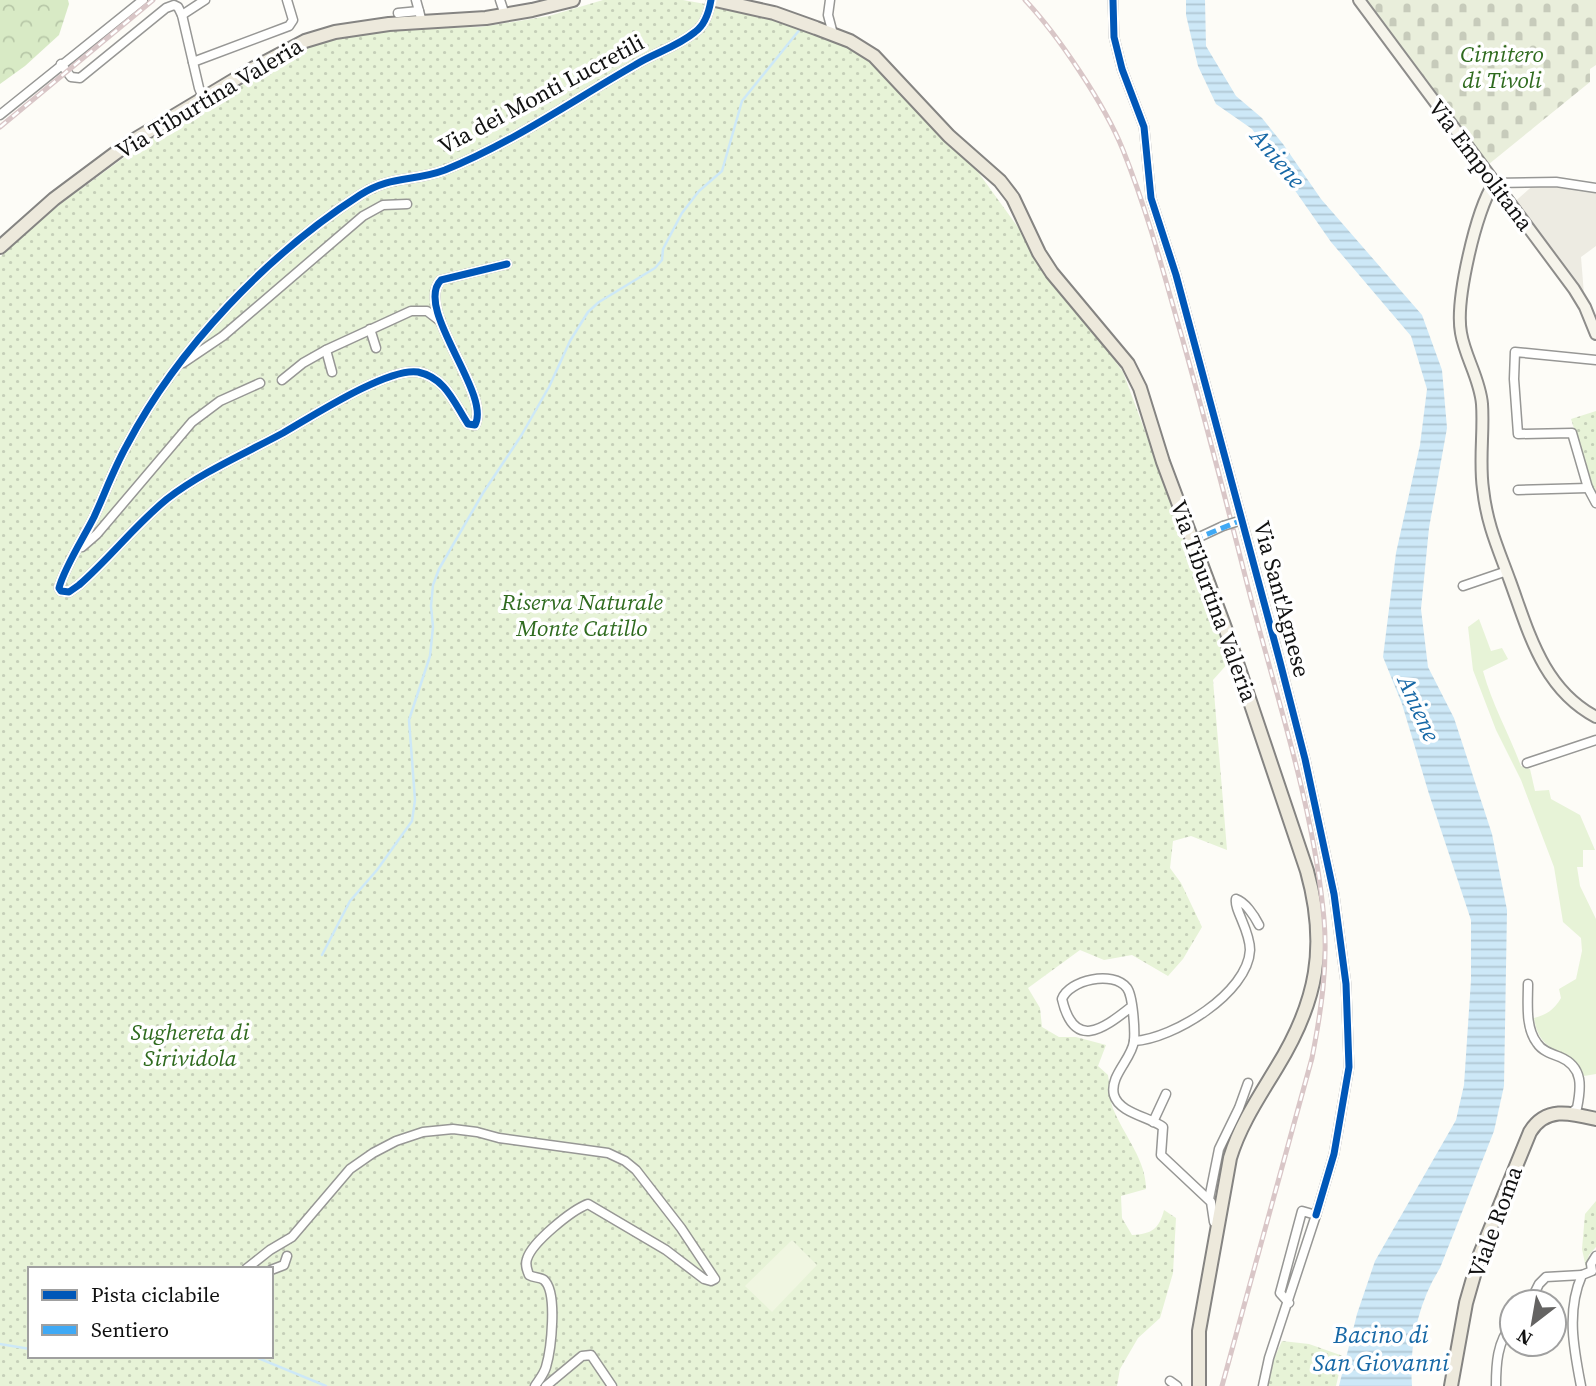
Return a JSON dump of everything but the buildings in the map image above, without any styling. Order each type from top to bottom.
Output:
[{"type":"main road","name":"Via Tiburtina Valeria","points":[[0,247],[44,208],[139,137],[310,38],[420,16],[505,15],[573,0]]},
{"type":"main road","name":"Via Tiburtina Valeria","points":[[713,0],[774,13],[856,44],[879,61],[944,131],[992,172],[1008,190],[1047,266],[1134,374],[1227,633],[1304,860],[1315,901],[1317,972],[1304,1015],[1235,1144],[1212,1249],[1199,1331],[1199,1386]]},
{"type":"main road","name":"Via Empolitana","points":[[1359,0],[1574,289],[1596,334]]},
{"type":"main road","points":[[1494,183],[1480,218],[1461,297],[1460,314],[1462,336],[1482,400],[1481,474],[1487,517],[1530,636],[1548,673],[1569,698],[1596,717]]},
{"type":"main road","name":"Viale Roma","points":[[1451,1386],[1466,1303],[1480,1254],[1534,1126],[1554,1113],[1576,1113],[1596,1119]]},
{"type":"street","points":[[0,115],[143,0]]},
{"type":"street","points":[[182,15],[205,0]]},
{"type":"street","points":[[193,62],[289,26],[293,20],[287,0]]},
{"type":"street","points":[[398,13],[420,16],[416,0]]},
{"type":"street","points":[[500,0],[505,15]]},
{"type":"street","name":"Via dei Monti Lucretili","points":[[443,323],[472,395],[477,417],[475,425],[468,424],[451,395],[438,380],[418,372],[399,374],[360,390],[179,490],[133,530],[83,582],[64,593],[60,585],[127,444],[177,366],[262,271],[351,201],[388,181],[426,175],[452,166],[553,115],[639,62],[694,34],[706,18],[713,0]]},
{"type":"street","points":[[830,0],[828,15],[833,34]]},
{"type":"street","name":"Via Sant'Agnese","points":[[1113,0],[1114,37],[1122,69],[1144,130],[1151,198],[1176,275],[1295,723],[1327,857],[1346,984],[1349,1044],[1347,1086],[1334,1154],[1289,1303],[1269,1358],[1263,1386]]},
{"type":"street","points":[[61,64],[71,76],[80,78],[166,8],[176,6],[182,15],[204,98]]},
{"type":"street","points":[[1494,183],[1556,182],[1596,188]]},
{"type":"street","points":[[177,366],[223,336],[363,216],[383,205],[407,204]]},
{"type":"street","points":[[443,323],[434,293],[435,286],[441,280],[508,264]]},
{"type":"street","points":[[282,380],[303,363],[326,350],[417,309],[429,312],[443,323]]},
{"type":"street","points":[[370,329],[376,348]]},
{"type":"street","points":[[326,350],[332,372]]},
{"type":"street","points":[[1596,360],[1515,352],[1514,379],[1518,434],[1572,433],[1588,488],[1596,503]]},
{"type":"street","points":[[79,548],[97,534],[191,422],[220,401],[260,383]]},
{"type":"street","points":[[1518,491],[1588,488]]},
{"type":"street","points":[[1192,540],[1241,520]]},
{"type":"street","points":[[1463,586],[1507,571]]},
{"type":"street","points":[[1527,763],[1596,740]]},
{"type":"street","points":[[1134,1041],[1159,1037],[1181,1026],[1221,999],[1240,979],[1247,966],[1250,945],[1249,934],[1235,904],[1236,899],[1249,910],[1259,925]]},
{"type":"street","points":[[1131,1007],[1109,1023],[1085,1032],[1072,1025],[1062,999],[1072,988],[1098,978],[1109,978],[1122,983],[1128,989],[1131,1007],[1134,1041],[1116,1081],[1114,1094],[1123,1106],[1161,1125],[1164,1132],[1161,1154],[1209,1199],[1214,1211],[1212,1249]]},
{"type":"street","points":[[1528,984],[1529,1022],[1537,1043],[1543,1050],[1572,1064],[1580,1079],[1576,1113]]},
{"type":"street","points":[[1209,1199],[1216,1157],[1248,1083]]},
{"type":"street","points":[[1153,1122],[1166,1094]]},
{"type":"street","points":[[249,1267],[292,1237],[350,1169],[396,1141],[423,1132],[453,1129],[608,1153],[636,1170],[681,1228],[715,1279],[704,1279],[666,1250],[588,1204],[577,1209],[527,1257],[526,1269],[529,1275],[541,1278],[550,1290],[553,1329],[545,1370],[535,1386]]},
{"type":"street","points":[[1289,1303],[1280,1293],[1302,1210],[1316,1215]]},
{"type":"street","points":[[273,1268],[284,1265],[287,1256]]},
{"type":"street","points":[[1537,1288],[1546,1277],[1594,1275],[1591,1264],[1596,1256]]},
{"type":"street","points":[[1581,1386],[1574,1352],[1572,1323],[1575,1290],[1582,1275]]},
{"type":"street","points":[[546,1386],[582,1356],[591,1355],[612,1386]]},
{"type":"street","points":[[1496,1386],[1498,1358]]},
{"type":"green space","points":[[0,0],[68,0],[69,4],[59,35],[25,66],[0,84]]},
{"type":"green space","name":"Riserva Naturale Monte Catillo","points":[[603,0],[683,0],[750,12],[856,49],[978,172],[1123,372],[1230,661],[1213,680],[1227,850],[1191,836],[1173,841],[1170,868],[1181,883],[1202,927],[1183,959],[1168,976],[1132,955],[1104,960],[1080,950],[1028,988],[1040,1008],[1042,1027],[1059,1037],[1076,1037],[1106,1045],[1098,1066],[1108,1075],[1113,1109],[1139,1159],[1145,1179],[1146,1189],[1121,1196],[1122,1218],[1132,1235],[1154,1229],[1164,1210],[1176,1218],[1173,1273],[1160,1318],[1138,1338],[1120,1369],[1117,1386],[0,1386],[0,257],[40,219],[156,134],[316,42],[397,29],[481,27],[549,16]]},
{"type":"green space","name":"Cimitero di Tivoli","points":[[1367,0],[1596,0],[1596,65],[1590,69],[1590,82],[1489,164]]},
{"type":"green space","points":[[1596,411],[1596,496],[1571,419]]},
{"type":"green space","points":[[1479,619],[1491,651],[1502,648],[1508,659],[1483,671],[1521,766],[1530,769],[1535,791],[1549,790],[1551,799],[1580,815],[1595,850],[1583,850],[1583,867],[1577,867],[1580,886],[1596,919],[1596,1074],[1584,1076],[1572,1060],[1549,1046],[1537,1031],[1534,1018],[1553,1009],[1561,998],[1559,989],[1576,979],[1582,951],[1581,938],[1563,922],[1554,867],[1521,780],[1496,730],[1473,670],[1468,627]]},
{"type":"green space","points":[[1596,1201],[1596,1247],[1589,1255],[1586,1268],[1582,1249],[1585,1214]]},
{"type":"green space","points":[[792,1240],[817,1265],[772,1312],[745,1286]]},
{"type":"green space","points":[[1282,1341],[1309,1344],[1343,1356],[1336,1386],[1268,1386],[1273,1361]]},
{"type":"shaded area","points":[[1537,182],[1596,188],[1596,246],[1581,257],[1585,307],[1511,205]]},
{"type":"water","name":"Aniene","points":[[1186,0],[1205,0],[1206,46],[1236,96],[1262,118],[1321,199],[1422,315],[1442,370],[1447,428],[1429,528],[1421,609],[1428,667],[1454,718],[1492,834],[1507,910],[1504,1086],[1494,1131],[1421,1310],[1412,1355],[1412,1386],[1339,1386],[1357,1314],[1375,1261],[1456,1120],[1464,1085],[1471,980],[1471,920],[1402,704],[1383,657],[1396,553],[1420,445],[1427,389],[1411,336],[1331,242],[1252,129],[1216,104],[1198,66],[1186,15]]},
{"type":"waterway","points":[[322,955],[350,901],[377,870],[412,821],[415,800],[409,720],[430,656],[433,585],[439,569],[483,493],[521,436],[588,312],[599,302],[655,268],[662,260],[663,249],[682,213],[699,191],[722,171],[742,101],[801,28]]},
{"type":"waterway","points":[[0,1344],[28,1349]]},
{"type":"waterway","points":[[258,1358],[326,1386]]},
{"type":"railway","points":[[0,127],[153,0]]},
{"type":"railway","points":[[1025,0],[1052,32],[1093,92],[1115,132],[1138,192],[1196,388],[1293,754],[1319,877],[1325,954],[1321,1006],[1312,1058],[1222,1386]]},
{"type":"marked path","points":[[1193,540],[1242,520]]},
{"type":"cycle path","points":[[507,264],[441,280],[435,293],[444,330],[473,393],[477,411],[475,425],[468,424],[448,392],[428,375],[418,372],[388,377],[350,395],[180,489],[144,520],[79,585],[69,592],[61,591],[59,588],[65,571],[94,517],[122,454],[148,409],[199,339],[259,274],[292,245],[360,195],[382,184],[433,174],[470,159],[642,61],[681,42],[701,26],[708,14],[711,0]]},
{"type":"cycle path","points":[[1113,0],[1114,37],[1122,69],[1144,127],[1151,198],[1176,275],[1280,662],[1305,759],[1334,894],[1346,984],[1349,1067],[1334,1154],[1316,1215]]},
{"type":"park label","name":"Sughereta di Sirividola","points":[[190,1045]]},
{"type":"water label","name":"Bacino di San Giovanni","points":[[1381,1348]]}]
